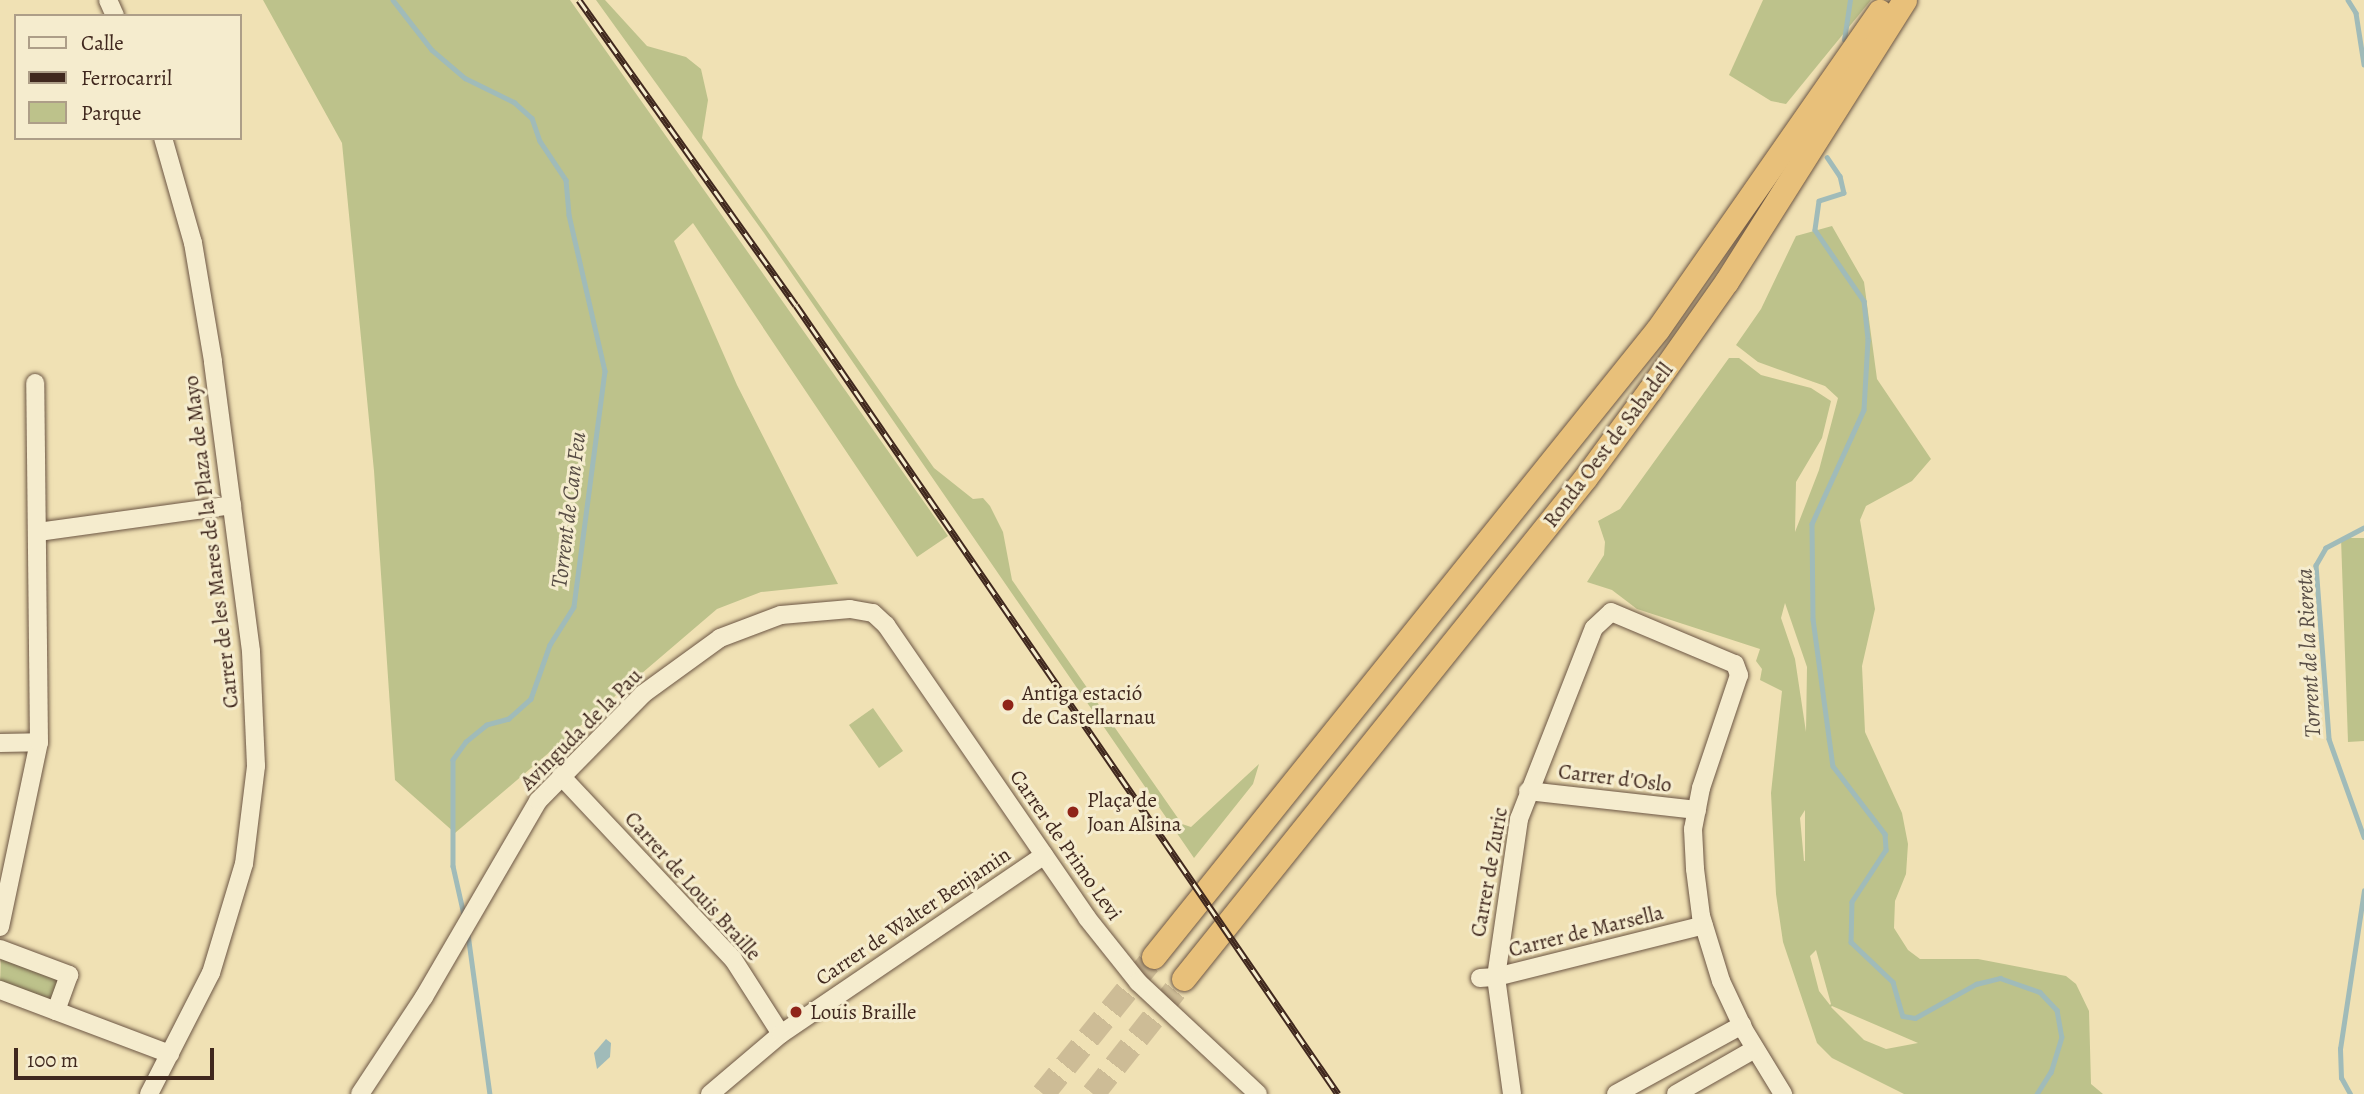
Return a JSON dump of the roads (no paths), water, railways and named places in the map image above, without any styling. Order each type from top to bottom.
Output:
[{"type":"highway","name":"Ronda Oest de Sabadell","points":[[1154,957],[1658,330],[1888,0]]},
{"type":"highway","name":"Ronda Oest de Sabadell","points":[[1184,979],[1586,478],[1670,363],[1756,237],[1905,0]]},
{"type":"street","name":"Carrer de les Mares de la Plaza de Mayo","points":[[149,1094],[211,973],[244,864],[256,766],[251,651],[232,505],[193,243],[164,140]]},
{"type":"street","points":[[0,927],[39,742],[35,383]]},
{"type":"street","points":[[38,532],[232,505]]},
{"type":"street","name":"Avinguda de la Pau","points":[[360,1094],[424,997],[503,855],[538,801],[643,694],[720,638],[781,615],[816,611],[866,611],[886,625]]},
{"type":"street","name":"Carrer de Zuric","points":[[1512,1094],[1488,977],[1528,790],[1594,628],[1611,612],[1735,664],[1739,675],[1697,810]]},
{"type":"street","name":"Carrer de Primo Levi","points":[[886,625],[1044,855],[1138,982],[1258,1094]]},
{"type":"street","points":[[0,743],[39,742]]},
{"type":"street","name":"Carrer de Louis Braille","points":[[561,776],[733,958],[780,1034]]},
{"type":"street","name":"Carrer d'Oslo","points":[[1528,790],[1697,810]]},
{"type":"street","points":[[1697,810],[1695,869],[1703,925],[1721,981],[1755,1049],[1783,1094]]},
{"type":"street","name":"Carrer de Walter Benjamin","points":[[710,1094],[780,1034],[1044,855]]},
{"type":"street","name":"Carrer de Marsella","points":[[1488,977],[1703,925]]},
{"type":"street","points":[[0,949],[69,975],[56,1011]]},
{"type":"street","points":[[0,990],[170,1054]]},
{"type":"street","points":[[1616,1094],[1742,1025]]},
{"type":"street","points":[[1676,1094],[1755,1049]]},
{"type":"water","points":[[606,1039],[611,1043],[610,1057],[597,1069],[594,1053]]},
{"type":"waterway","name":"Torrent de Can Feu","points":[[393,0],[432,50],[465,78],[514,102],[532,118],[540,141],[566,180],[569,215],[605,371],[574,607],[550,645],[531,699],[509,719],[487,725],[466,742],[453,760],[453,866],[464,915]]},
{"type":"waterway","points":[[1844,40],[1850,0]]},
{"type":"waterway","points":[[2348,0],[2356,13],[2364,64]]},
{"type":"waterway","points":[[1827,157],[1840,176],[1844,193],[1819,201],[1815,230],[1864,301],[1868,340],[1864,410],[1812,524],[1813,619],[1833,766],[1885,834],[1886,850],[1852,902],[1851,942],[1893,982],[1903,1016],[1915,1018],[1976,984],[2000,978],[2040,992],[2057,1010],[2062,1037],[2051,1072],[2037,1094]]},
{"type":"waterway","name":"Torrent de la Riereta","points":[[2364,528],[2326,548],[2316,565],[2329,739],[2364,837]]},
{"type":"waterway","name":"Torrent de la Riereta","points":[[2350,1094],[2341,1078],[2340,1049],[2364,891]]},
{"type":"waterway","name":"Torrent de Can Feu","points":[[468,934],[490,1094]]},
{"type":"tunnel","points":[[1043,1094],[1154,957]]},
{"type":"tunnel","points":[[1093,1094],[1184,979]]},
{"type":"railway","points":[[579,0],[796,305],[1338,1094]]},
{"type":"place","name":"Antiga estació de Castellarnau","points":[[1008,705]]},
{"type":"place","name":"Plaça de Joan Alsina","points":[[1073,812]]},
{"type":"place","name":"Louis Braille","points":[[796,1012]]}]
